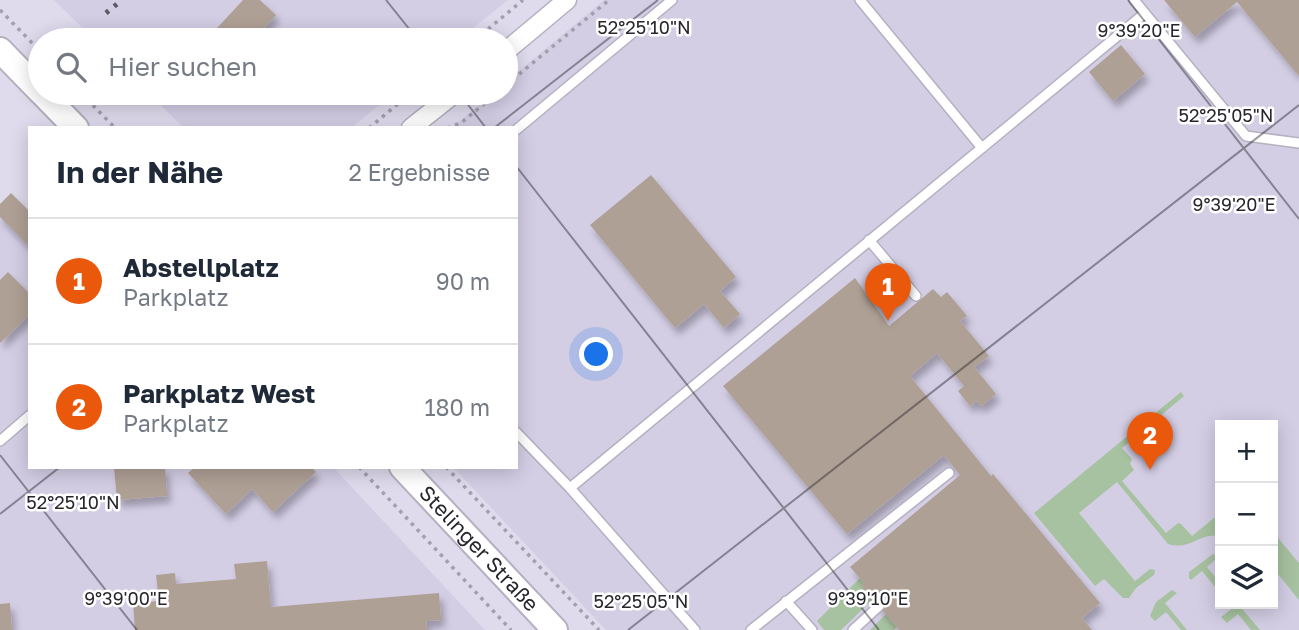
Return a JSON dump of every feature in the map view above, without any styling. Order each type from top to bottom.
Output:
[{"type":"main road","points":[[0,50],[28,79]]},
{"type":"main road","points":[[54,105],[74,126]]},
{"type":"main road","name":"Stelinger Straße","points":[[404,469],[555,630]]},
{"type":"street","points":[[518,41],[567,0]]},
{"type":"street","points":[[414,126],[440,105]]},
{"type":"lane","points":[[518,128],[672,0]]},
{"type":"lane","points":[[859,0],[982,148]]},
{"type":"lane","points":[[1134,0],[1246,136],[1299,144]]},
{"type":"lane","points":[[570,488],[1144,15]]},
{"type":"lane","points":[[869,240],[916,296]]},
{"type":"lane","points":[[0,441],[28,417]]},
{"type":"lane","points":[[518,434],[570,488],[695,630]]},
{"type":"lane","points":[[751,630],[949,473]]},
{"type":"lane","points":[[786,601],[812,630]]},
{"type":"lane","points":[[853,630],[879,606]]},
{"type":"path","points":[[489,28],[523,0]]},
{"type":"path","points":[[518,75],[609,0]]},
{"type":"path","points":[[0,10],[28,39]]},
{"type":"path","points":[[93,105],[113,126]]},
{"type":"path","points":[[371,126],[397,105]]},
{"type":"path","points":[[452,126],[482,105]]},
{"type":"path","points":[[361,469],[511,630]]},
{"type":"path","points":[[448,469],[599,630]]},
{"type":"shaded area","points":[[54,0],[508,0],[473,28],[83,28]]},
{"type":"shaded area","points":[[604,0],[1299,0],[1299,630],[606,630],[455,469],[518,469],[518,126],[454,126],[479,105],[518,105],[518,72]]},
{"type":"shaded area","points":[[160,105],[379,105],[353,126],[182,126]]},
{"type":"shaded area","points":[[0,203],[28,231],[28,469],[335,469],[485,630],[0,630]]},
{"type":"green space","points":[[1181,392],[1184,396],[1122,448],[1132,459],[1130,464],[1134,470],[1122,481],[1166,533],[1178,523],[1192,536],[1215,517],[1215,535],[1183,545],[1168,544],[1117,482],[1079,513],[1135,581],[1150,569],[1155,570],[1154,575],[1136,588],[1129,598],[1123,598],[1104,579],[1095,586],[1034,513]]},
{"type":"green space","points":[[1278,538],[1299,563],[1299,600],[1278,574]]},
{"type":"green space","points":[[1215,555],[1215,560],[1207,567],[1215,577],[1215,587],[1202,571],[1191,580],[1189,572]]},
{"type":"green space","points":[[860,578],[873,599],[841,630],[824,630],[817,621]]},
{"type":"green space","points":[[1172,590],[1177,593],[1165,603],[1187,630],[1181,630],[1166,612],[1155,621],[1150,616],[1156,602]]},
{"type":"green space","points":[[1232,609],[1242,609],[1260,630],[1251,630],[1238,614],[1227,623],[1221,617]]},
{"type":"green space","points":[[886,614],[897,627],[894,630],[870,630]]},
{"type":"building","points":[[243,0],[260,0],[276,15],[264,28],[217,28]]},
{"type":"building","points":[[1164,0],[1299,0],[1299,76],[1237,2],[1195,37]]},
{"type":"building","points":[[1121,45],[1145,74],[1113,101],[1089,72]]},
{"type":"building","points":[[651,175],[736,277],[720,291],[740,314],[724,328],[704,304],[675,328],[590,225]]},
{"type":"building","points":[[11,193],[28,210],[28,245],[0,217],[0,204]]},
{"type":"building","points":[[8,272],[28,292],[28,316],[0,343],[0,280]]},
{"type":"building","points":[[855,278],[889,326],[933,289],[941,297],[947,292],[967,316],[960,321],[989,356],[974,367],[996,394],[981,406],[976,401],[970,406],[958,391],[964,386],[937,353],[910,376],[1100,603],[1082,618],[1092,630],[899,630],[861,585],[864,583],[850,567],[960,475],[944,455],[847,534],[723,386]]},
{"type":"building","points":[[114,469],[165,469],[167,496],[117,500]]},
{"type":"building","points":[[193,469],[313,469],[316,472],[273,512],[252,489],[226,514],[188,473]]},
{"type":"building","points":[[267,561],[271,607],[439,593],[441,620],[426,621],[427,630],[135,630],[133,603],[159,601],[156,575],[175,573],[176,584],[236,579],[234,564]]},
{"type":"building","points":[[10,603],[12,630],[0,630],[0,604]]},
{"type":"railway","points":[[106,13],[122,0]]},
{"type":"place","name":"Abstellplatz","points":[[888,321]]},
{"type":"place","name":"Parkplatz West","points":[[1150,470]]}]
